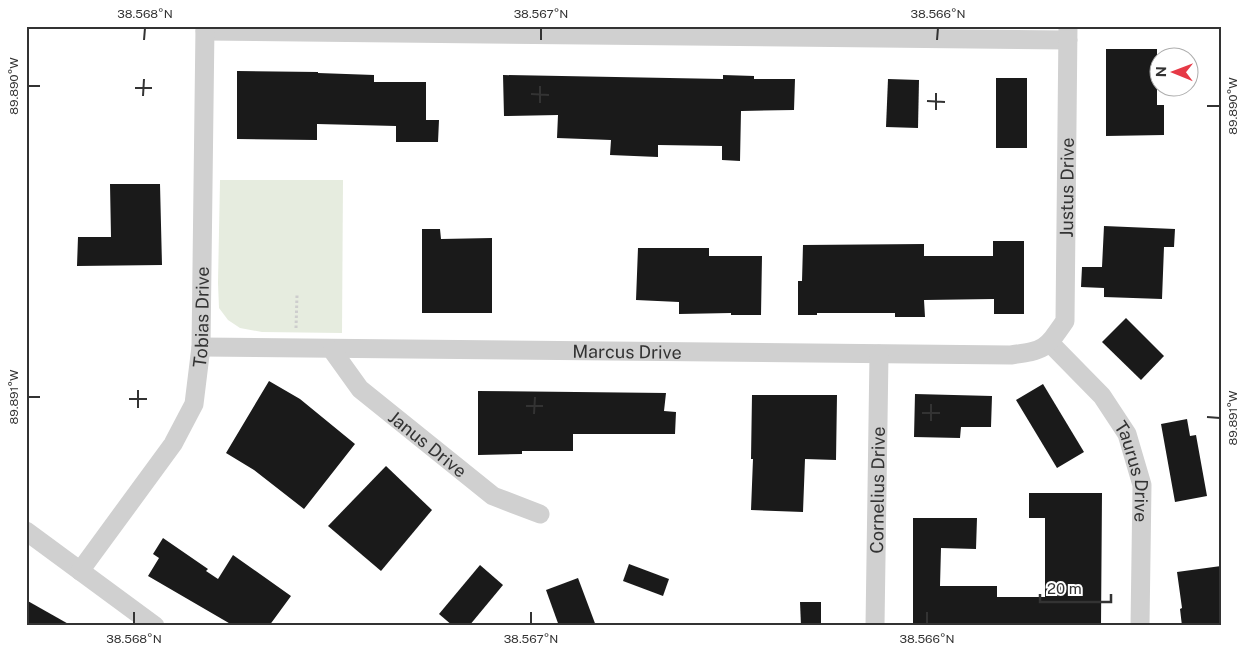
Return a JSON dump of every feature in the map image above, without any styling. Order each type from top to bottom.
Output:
[{"type":"street","points":[[205,29],[1068,33]]},
{"type":"street","name":"Tobias Drive","points":[[80,571],[174,444],[194,404],[201,347],[205,29]]},
{"type":"street","name":"Justus Drive","points":[[1050,344],[1065,321],[1068,33]]},
{"type":"street","name":"Marcus Drive","points":[[201,347],[332,350],[1011,355],[1038,351],[1050,344]]},
{"type":"street","name":"Taurus Drive","points":[[1050,344],[1102,396],[1127,434],[1142,484],[1140,626]]},
{"type":"street","name":"Janus Drive","points":[[332,350],[360,389],[493,496],[540,514]]},
{"type":"street","name":"Cornelius Drive","points":[[875,626],[879,354]]},
{"type":"street","points":[[26,531],[155,626]]},
{"type":"path","points":[[295,349],[297,296]]},
{"type":"shaded area","points":[[220,180],[343,180],[342,333],[262,332],[240,328],[228,320],[219,308]]},
{"type":"building","points":[[1106,49],[1150,49],[1150,98],[1157,98],[1157,105],[1164,105],[1164,135],[1106,136]]},
{"type":"building","points":[[237,71],[374,75],[374,82],[426,82],[426,120],[439,120],[438,142],[396,142],[396,126],[317,124],[317,140],[237,139]]},
{"type":"building","points":[[503,75],[723,79],[723,75],[754,76],[754,79],[795,79],[794,110],[741,111],[740,161],[722,160],[722,146],[658,145],[658,157],[610,155],[611,140],[557,138],[558,115],[504,116]]},
{"type":"building","points":[[996,78],[1027,78],[1027,148],[996,148]]},
{"type":"building","points":[[888,79],[919,80],[918,128],[886,127]]},
{"type":"building","points":[[110,184],[160,184],[162,265],[77,266],[78,237],[111,237]]},
{"type":"building","points":[[1104,226],[1175,229],[1174,247],[1164,247],[1162,299],[1104,297],[1104,288],[1081,287],[1082,267],[1102,267]]},
{"type":"building","points":[[422,229],[440,229],[441,239],[492,238],[492,313],[422,313]]},
{"type":"building","points":[[993,241],[1024,241],[1024,314],[994,314],[994,299],[924,300],[925,317],[895,317],[895,313],[817,313],[817,315],[798,315],[798,281],[802,281],[803,245],[924,244],[924,256],[993,256]]},
{"type":"building","points":[[638,248],[709,248],[709,256],[762,256],[761,315],[731,315],[731,313],[679,314],[679,302],[636,300]]},
{"type":"building","points":[[1126,318],[1164,356],[1141,380],[1102,342]]},
{"type":"building","points":[[269,381],[300,399],[355,444],[304,509],[254,470],[226,453]]},
{"type":"building","points":[[1043,384],[1084,452],[1057,468],[1016,400]]},
{"type":"building","points":[[478,391],[666,393],[664,411],[676,412],[675,434],[573,434],[573,451],[522,451],[522,454],[478,455]]},
{"type":"building","points":[[915,394],[992,396],[991,427],[961,427],[960,438],[914,437]]},
{"type":"building","points":[[752,395],[837,395],[836,460],[805,459],[803,512],[751,510],[753,459],[751,459]]},
{"type":"building","points":[[1187,419],[1190,436],[1196,435],[1207,496],[1175,502],[1161,424]]},
{"type":"building","points":[[386,466],[432,510],[381,571],[328,526]]},
{"type":"building","points":[[1029,493],[1102,493],[1101,626],[913,626],[913,518],[977,518],[976,549],[941,548],[940,586],[997,586],[997,597],[1045,597],[1045,518],[1029,518]]},
{"type":"building","points":[[163,538],[208,569],[206,571],[218,579],[233,555],[291,596],[269,626],[234,626],[148,576],[159,558],[153,554]]},
{"type":"building","points":[[629,564],[669,579],[663,596],[623,581]]},
{"type":"building","points":[[480,565],[503,585],[469,626],[453,626],[439,614]]},
{"type":"building","points":[[1221,566],[1221,626],[1182,626],[1180,609],[1182,608],[1177,572]]},
{"type":"building","points":[[578,578],[596,626],[559,626],[546,590]]},
{"type":"building","points":[[26,600],[72,626],[26,626]]},
{"type":"building","points":[[800,602],[821,602],[821,626],[801,626]]}]
